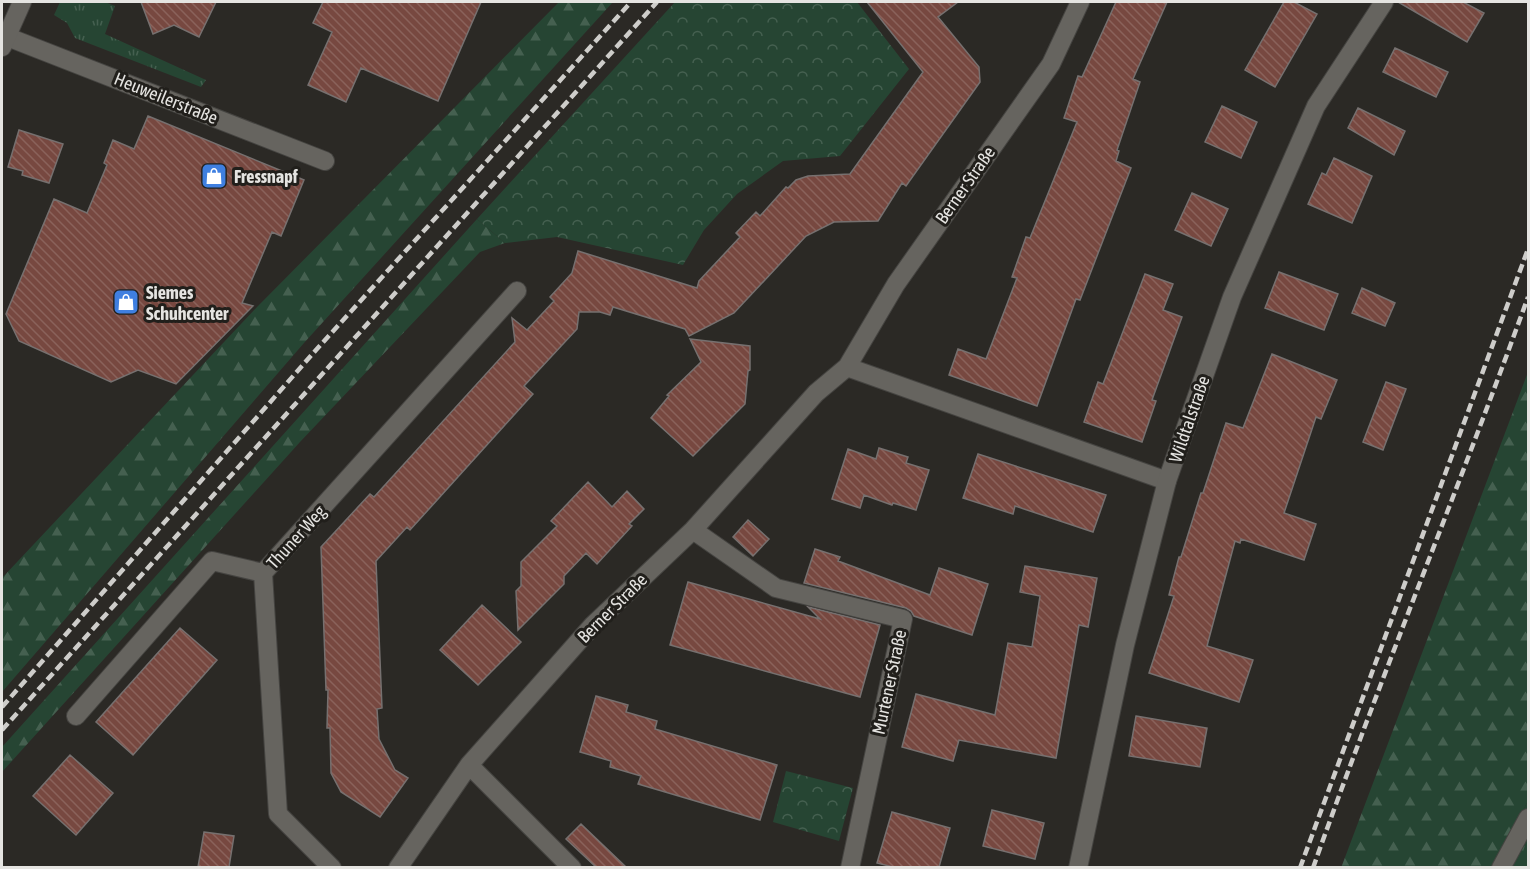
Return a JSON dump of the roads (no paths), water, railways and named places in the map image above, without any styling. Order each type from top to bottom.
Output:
[{"type":"street","points":[[3,41],[22,2]]},
{"type":"street","name":"Berner Straße","points":[[398,867],[469,765],[593,625],[693,530],[816,393],[847,367],[896,284],[1051,64],[1080,2]]},
{"type":"street","name":"Wildtalstraße","points":[[1078,867],[1125,645],[1167,482],[1232,297],[1316,106],[1384,2]]},
{"type":"street","name":"Heuweilerstraße","points":[[3,41],[325,161]]},
{"type":"street","name":"Thuner Weg","points":[[332,867],[278,814],[263,573],[517,291]]},
{"type":"street","points":[[847,367],[1167,482]]},
{"type":"street","name":"Murtener Straße","points":[[693,530],[776,588],[903,619],[850,867]]},
{"type":"street","points":[[76,716],[212,561],[263,573]]},
{"type":"street","points":[[469,765],[572,867]]},
{"type":"street","points":[[1501,867],[1528,818]]},
{"type":"railway","points":[[2,707],[316,350],[631,2]]},
{"type":"railway","points":[[2,730],[657,2]]},
{"type":"railway","points":[[1300,868],[1528,249]]},
{"type":"railway","points":[[1313,868],[1528,297]]},
{"type":"place","name":"Fressnapf","points":[[214,176]]},
{"type":"place","name":"Siemes Schuhcenter","points":[[126,302]]}]
